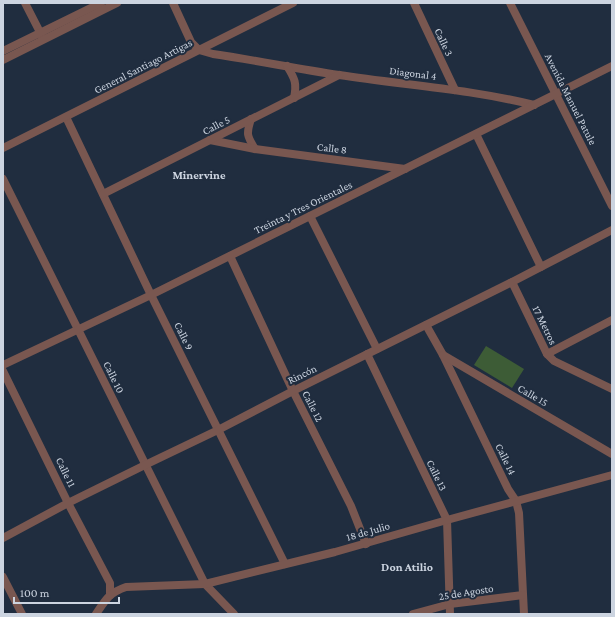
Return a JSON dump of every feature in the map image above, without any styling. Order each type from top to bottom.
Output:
[{"type":"street","points":[[25,3],[42,36]]},
{"type":"street","points":[[3,60],[101,3]]},
{"type":"street","points":[[3,51],[42,36],[116,3]]},
{"type":"street","points":[[173,3],[191,42],[199,50]]},
{"type":"street","name":"General Santiago Artigas","points":[[3,148],[293,3]]},
{"type":"street","name":"Calle 3","points":[[414,3],[455,90]]},
{"type":"street","name":"Avenida Manuel Patule","points":[[510,3],[612,206]]},
{"type":"street","name":"Diagonal 4","points":[[199,50],[213,54],[339,75],[507,98],[534,105]]},
{"type":"street","points":[[288,66],[294,78],[296,89],[294,98]]},
{"type":"street","name":"Treinta y Tres Orientales","points":[[3,365],[151,295],[612,66]]},
{"type":"street","name":"Calle 5","points":[[103,194],[339,75]]},
{"type":"street","name":"Calle 9","points":[[66,117],[151,295],[285,564]]},
{"type":"street","points":[[251,119],[247,129],[249,139],[255,149]]},
{"type":"street","points":[[476,134],[541,267]]},
{"type":"street","name":"Calle 8","points":[[210,140],[255,149],[406,169]]},
{"type":"street","name":"Calle 10","points":[[3,179],[205,584],[234,614]]},
{"type":"street","points":[[310,216],[377,349]]},
{"type":"street","name":"Rincón","points":[[3,538],[68,503],[218,430],[612,230]]},
{"type":"street","name":"Calle 12","points":[[230,256],[293,391],[351,506],[366,544]]},
{"type":"street","name":"17 Metros","points":[[512,282],[547,354],[554,361],[612,389]]},
{"type":"street","points":[[547,354],[612,320]]},
{"type":"street","name":"Calle 14","points":[[426,325],[443,355],[508,489],[516,502],[519,513],[524,614]]},
{"type":"street","name":"Calle 13","points":[[367,354],[447,520],[450,614]]},
{"type":"street","name":"Calle 15","points":[[443,355],[612,454]]},
{"type":"street","name":"Calle 11","points":[[3,371],[68,503],[110,583],[110,595]]},
{"type":"street","name":"18 de Julio","points":[[123,588],[205,584],[366,544],[447,520],[612,475]]},
{"type":"street","points":[[3,577],[22,614]]},
{"type":"street","name":"Calle 11","points":[[110,583],[123,588]]},
{"type":"street","points":[[96,614],[105,600],[114,591],[123,588]]},
{"type":"street","name":"25 de Agosto","points":[[413,614],[450,604],[523,595]]},
{"type":"green space","points":[[486,346],[524,369],[512,388],[474,365]]},
{"type":"district","name":"Minervine","points":[[199,175]]},
{"type":"district","name":"Don Atilio","points":[[407,567]]}]
